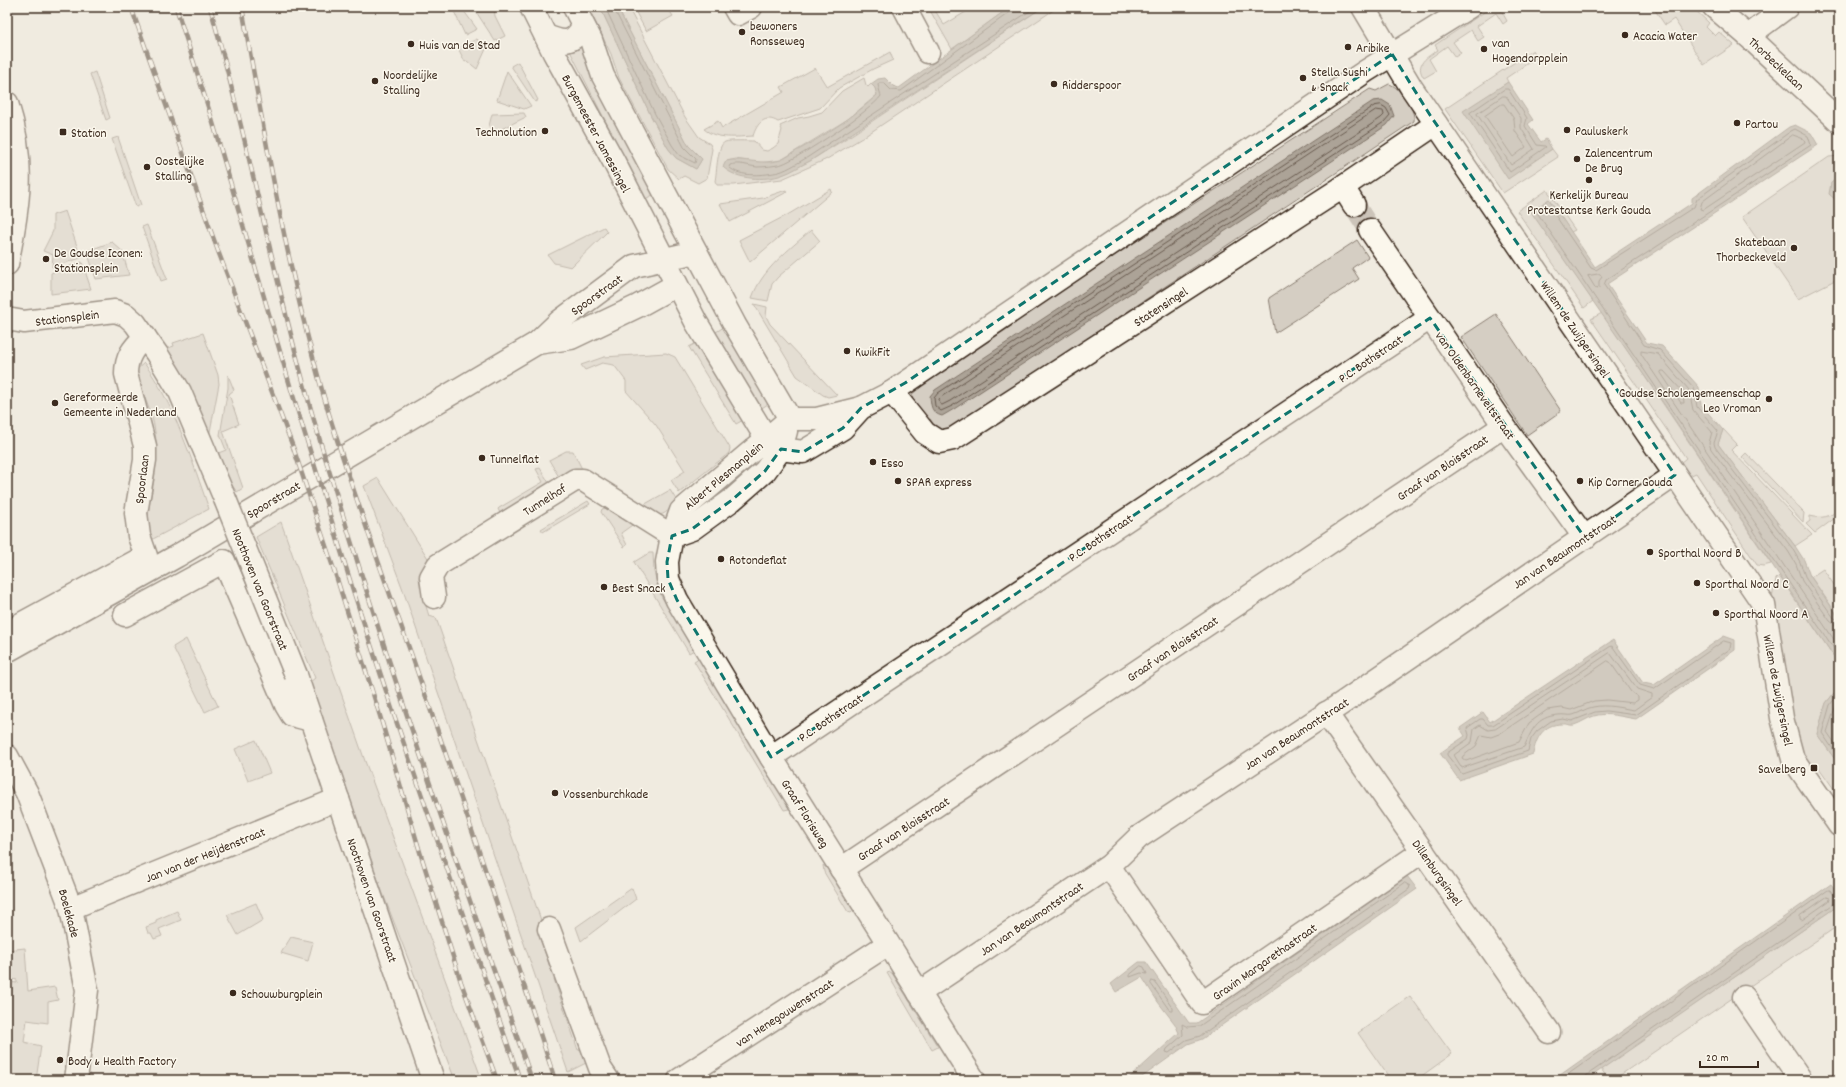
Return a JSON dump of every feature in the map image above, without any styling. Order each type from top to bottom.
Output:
[{"type":"street","name":"Burgemeester Jamessingel","points":[[531,7],[613,160],[663,258]]},
{"type":"street","points":[[734,7],[738,14],[751,7]]},
{"type":"street","points":[[904,7],[928,52]]},
{"type":"street","name":"Willem de Zwijgersingel","points":[[1363,7],[1411,87],[1764,605],[1782,718],[1793,759],[1839,824]]},
{"type":"street","points":[[899,387],[1392,54],[1469,7]]},
{"type":"street","name":"Thorbeckelaan","points":[[1714,7],[1748,36],[1839,121]]},
{"type":"street","points":[[1748,36],[1787,7]]},
{"type":"street","points":[[546,36],[559,42],[569,42],[575,37],[578,17]]},
{"type":"street","points":[[578,17],[591,40],[603,76],[734,325],[790,419]]},
{"type":"street","points":[[7,103],[12,119],[20,166],[16,216],[7,264]]},
{"type":"street","name":"Statensingel","points":[[899,387],[925,433],[939,442],[953,439],[1349,196],[1436,124]]},
{"type":"street","name":"van Oldenbarneveltstraat","points":[[1370,230],[1504,426],[1585,538]]},
{"type":"street","points":[[663,258],[696,252]]},
{"type":"street","points":[[676,285],[696,252]]},
{"type":"street","name":"Albert Plesmanplein","points":[[663,258],[696,322],[773,444],[804,452],[843,428],[861,408]]},
{"type":"street","name":"Spoorstraat","points":[[7,651],[177,556],[537,343],[560,321],[634,266],[663,258]]},
{"type":"street","name":"Spoorstraat","points":[[537,343],[571,338],[638,306],[676,285]]},
{"type":"street","name":"Stationsplein","points":[[7,319],[24,322],[115,311],[126,314]]},
{"type":"street","name":"Noothoven van Goorstraat","points":[[126,314],[158,354],[180,392],[296,675],[434,1080]]},
{"type":"street","name":"P.C. Bothstraat","points":[[771,757],[1430,318]]},
{"type":"street","name":"Spoorlaan","points":[[7,643],[21,624],[146,556],[139,536],[136,513],[145,460],[145,446],[126,374],[126,362],[132,349],[144,337]]},
{"type":"street","name":"Albert Plesmanplein","points":[[672,536],[692,529],[732,500],[765,472],[773,444],[790,419],[817,419],[861,408],[899,387]]},
{"type":"street","name":"Graaf van Bloisstraat","points":[[841,869],[1504,426]]},
{"type":"street","name":"Jan van Beaumontstraat","points":[[919,993],[1109,866],[1139,837],[1326,713],[1585,538],[1675,475]]},
{"type":"street","name":"Tunnelhof","points":[[434,597],[431,577],[438,565],[575,480],[583,480],[672,536]]},
{"type":"street","name":"Graaf Florisweg","points":[[672,536],[667,562],[668,579],[677,600],[771,757],[974,1080]]},
{"type":"street","name":"Noothoven van Goorstraat","points":[[125,615],[144,599],[224,561],[286,706],[292,715],[311,720]]},
{"type":"street","name":"Dillenburgsingel","points":[[1326,713],[1549,1032]]},
{"type":"street","name":"Boelekade","points":[[7,756],[27,793],[71,908],[87,990],[76,1080]]},
{"type":"street","name":"Jan van der Heijdenstraat","points":[[71,908],[338,800]]},
{"type":"street","name":"Gravin Margarethastraat","points":[[1109,866],[1202,1003],[1424,852]]},
{"type":"street","points":[[549,930],[600,1068],[608,1080]]},
{"type":"street","name":"van Henegouwenstraat","points":[[679,1080],[888,944]]},
{"type":"street","points":[[1744,997],[1801,1080]]},
{"type":"highlighted area","points":[[1392,54],[1430,115],[1675,475],[1585,538],[1430,318],[771,757],[677,600],[668,579],[667,562],[672,536],[692,529],[732,500],[765,471],[781,449],[803,452],[843,428],[861,408],[905,383]]},
{"type":"shaded area","points":[[452,7],[461,7],[477,29],[465,35]]},
{"type":"shaded area","points":[[473,7],[494,7],[495,16],[505,36],[495,41]]},
{"type":"shaded area","points":[[588,7],[600,7],[651,116],[668,148],[676,158],[696,169],[702,159],[688,145],[617,7],[628,7],[685,117],[699,137],[710,144],[712,149],[707,178],[698,183],[684,176],[679,179],[668,169],[619,78],[611,54]]},
{"type":"shaded area","points":[[633,7],[667,7],[673,16],[646,31]]},
{"type":"shaded area","points":[[928,7],[933,7],[944,25],[974,7],[1010,7],[952,49]]},
{"type":"shaded area","points":[[1043,7],[1058,7],[862,138],[827,159],[782,179],[734,185],[717,185],[715,181],[719,153],[722,144],[725,142],[754,141],[762,150],[767,151],[778,144],[782,130],[780,126],[798,118],[822,112],[842,91],[864,78],[868,87],[871,84],[875,88],[877,95],[848,119],[781,160],[758,163],[736,159],[726,161],[725,165],[781,175],[810,161],[853,134]]},
{"type":"shaded area","points":[[1492,7],[1505,7],[1501,10],[1507,21],[1503,24],[1496,13],[1477,26],[1484,37],[1478,41],[1471,30],[1453,42],[1461,53],[1455,57],[1447,46],[1429,59],[1436,71],[1424,78],[1420,69],[1421,65],[1426,58],[1438,50],[1435,45]]},
{"type":"shaded area","points":[[1653,7],[1692,7],[1709,23],[1706,27],[1715,36],[1719,32],[1734,45],[1704,65],[1674,19],[1665,25]]},
{"type":"shaded area","points":[[477,39],[486,49],[477,69],[467,61],[465,62],[458,48]]},
{"type":"shaded area","points":[[588,42],[659,192],[645,199],[570,51]]},
{"type":"shaded area","points":[[1533,50],[1537,57],[1506,78],[1508,82],[1464,111],[1508,178],[1552,149],[1558,157],[1503,193],[1445,109]]},
{"type":"shaded area","points":[[890,52],[893,60],[873,69],[839,88],[820,108],[778,122],[765,119],[759,124],[753,136],[721,136],[715,135],[704,129],[718,121],[722,128],[784,92],[781,87],[815,68],[827,87]]},
{"type":"shaded area","points":[[518,62],[538,100],[535,102],[511,66]]},
{"type":"shaded area","points":[[507,71],[531,106],[524,109],[497,100]]},
{"type":"shaded area","points":[[95,72],[110,118],[106,120],[90,74]]},
{"type":"shaded area","points":[[1389,84],[1397,89],[1406,99],[1414,116],[1414,121],[948,431],[936,428],[930,419],[925,422],[913,405],[912,394],[921,387],[919,383],[1370,89],[1376,91]]},
{"type":"shaded area","points":[[524,113],[526,117],[491,134],[489,126],[492,114]]},
{"type":"shaded area","points":[[118,137],[141,205],[136,207],[112,139]]},
{"type":"shaded area","name":"Skatebaan Thorbeckeveld","points":[[1839,156],[1839,283],[1837,279],[1798,299],[1742,217],[1829,157]]},
{"type":"shaded area","points":[[831,189],[832,192],[750,262],[739,240],[789,214]]},
{"type":"shaded area","points":[[786,190],[787,192],[730,222],[720,204],[763,198]]},
{"type":"shaded area","points":[[1547,190],[1575,230],[1571,232],[1549,199],[1532,212],[1593,301],[1584,308],[1517,211]]},
{"type":"shaded area","points":[[65,211],[81,258],[52,267],[53,255],[43,251],[53,231],[53,215]]},
{"type":"shaded area","points":[[147,225],[167,279],[161,281],[142,227]]},
{"type":"shaded area","points":[[604,227],[607,232],[571,267],[554,263],[548,255]]},
{"type":"shaded area","points":[[811,230],[820,241],[778,277],[772,284],[768,301],[752,298],[762,278],[769,269]]},
{"type":"shaded area","points":[[1357,240],[1368,257],[1352,268],[1359,279],[1275,333],[1269,298]]},
{"type":"shaded area","points":[[112,242],[122,251],[129,275],[96,279],[87,251]]},
{"type":"shaded area","points":[[82,262],[91,289],[51,294],[51,273]]},
{"type":"shaded area","points":[[754,304],[767,307],[766,316],[770,324],[837,395],[828,397],[823,395],[797,376]]},
{"type":"shaded area","points":[[1602,313],[1771,564],[1763,566],[1757,565],[1696,473],[1689,476],[1680,463],[1686,458],[1591,319]]},
{"type":"shaded area","points":[[1496,314],[1561,411],[1527,435],[1461,337]]},
{"type":"shaded area","points":[[724,327],[768,404],[757,411],[711,335]]},
{"type":"shaded area","points":[[203,333],[218,375],[219,384],[209,437],[165,349],[174,346],[173,343]]},
{"type":"shaded area","points":[[702,340],[747,418],[736,424],[689,347]]},
{"type":"shaded area","points":[[666,353],[675,357],[730,448],[729,453],[679,493],[671,480],[685,471],[656,425],[626,391],[626,381],[614,365],[602,363],[585,370],[581,365],[604,357]]},
{"type":"shaded area","points":[[144,363],[164,395],[173,414],[209,509],[153,539],[148,527],[148,518],[156,466],[156,438],[152,417],[135,371]]},
{"type":"shaded area","points":[[228,375],[234,390],[229,394],[239,424],[223,431],[243,488],[237,492],[231,484],[229,484],[216,454],[226,450],[220,435],[228,388]]},
{"type":"shaded area","points":[[1723,429],[1737,444],[1731,450],[1812,535],[1795,546],[1718,444]]},
{"type":"shaded area","points":[[566,451],[573,451],[583,471],[559,477],[549,460]]},
{"type":"shaded area","points":[[1746,453],[1804,513],[1803,522],[1742,457]]},
{"type":"shaded area","points":[[540,468],[549,483],[500,513],[499,508],[543,482],[536,469]]},
{"type":"shaded area","points":[[378,478],[429,560],[425,568],[422,581],[424,601],[429,616],[436,618],[542,923],[537,929],[578,1050],[585,1048],[590,1061],[568,1072],[402,587],[364,486]]},
{"type":"shaded area","points":[[670,490],[677,501],[668,511],[657,514],[640,507]]},
{"type":"shaded area","points":[[588,501],[590,504],[543,532],[541,529]]},
{"type":"shaded area","points":[[609,507],[635,523],[621,533],[627,545],[624,547],[601,512],[602,509]]},
{"type":"shaded area","points":[[1839,509],[1839,515],[1815,533],[1806,524],[1810,521],[1810,516],[1826,517]]},
{"type":"shaded area","points":[[281,522],[365,761],[482,1080],[455,1080],[380,886],[310,682],[315,678],[256,537]]},
{"type":"shaded area","points":[[649,553],[653,553],[654,572],[661,596],[694,650],[689,653],[634,562]]},
{"type":"shaded area","points":[[1823,569],[1839,592],[1839,617],[1811,577]]},
{"type":"shaded area","points":[[1779,576],[1839,664],[1839,687],[1826,703],[1817,734],[1839,765],[1839,796],[1817,765],[1811,767],[1799,749],[1791,716],[1772,597],[1776,579]]},
{"type":"shaded area","points":[[186,639],[218,706],[205,712],[173,647]]},
{"type":"shaded area","points":[[699,658],[789,806],[789,809],[784,810],[694,661]]},
{"type":"shaded area","points":[[256,740],[270,773],[248,781],[235,749]]},
{"type":"shaded area","points":[[823,865],[828,869],[854,910],[851,913],[848,912],[824,872]]},
{"type":"shaded area","points":[[632,888],[636,899],[581,941],[576,927]]},
{"type":"shaded area","points":[[256,903],[263,920],[238,935],[227,915]]},
{"type":"shaded area","points":[[1839,905],[1839,925],[1613,1080],[1609,1080],[1601,1069]]},
{"type":"shaded area","points":[[177,911],[181,920],[159,929],[162,936],[154,939],[151,933],[148,933],[146,927],[156,923],[156,920]]},
{"type":"shaded area","points":[[291,937],[313,942],[308,961],[281,953]]},
{"type":"shaded area","points":[[25,948],[28,991],[55,987],[58,1000],[48,1002],[48,1023],[27,1020],[24,1042],[41,1046],[36,1080],[7,1080],[7,1004],[10,994],[7,993],[7,982],[17,983],[17,980],[7,978],[7,950]]},
{"type":"shaded area","points":[[890,972],[938,1047],[932,1050],[887,973]]},
{"type":"shaded area","points":[[1410,996],[1452,1054],[1416,1080],[1391,1080],[1358,1033]]},
{"type":"water","points":[[600,7],[617,7],[688,145],[702,159],[696,169],[676,158],[668,148],[651,116]]},
{"type":"water","points":[[1010,7],[1043,7],[810,161],[786,174],[760,179],[735,175],[723,167],[726,161],[733,160],[774,162],[784,159],[831,130],[869,103],[877,95],[875,88],[871,84],[878,79],[885,78],[893,86],[899,88]]},
{"type":"water","points":[[1508,82],[1533,120],[1528,124],[1541,142],[1546,139],[1552,149],[1508,179],[1463,111]]},
{"type":"water","points":[[1382,100],[1390,105],[1394,116],[1387,125],[954,409],[942,416],[938,415],[934,411],[931,406],[930,396],[935,390],[1373,101]]},
{"type":"water","points":[[1795,125],[1811,133],[1818,145],[1607,284],[1647,343],[1662,346],[1699,387],[1701,405],[1723,430],[1718,444],[1795,546],[1804,560],[1810,576],[1839,618],[1839,664],[1662,401],[1531,212],[1549,199],[1595,267],[1692,203],[1692,198],[1789,127]]},
{"type":"water","points":[[1836,179],[1839,179],[1839,203],[1829,194],[1831,183]]},
{"type":"water","points":[[1724,636],[1735,640],[1735,650],[1636,719],[1604,714],[1591,717],[1574,725],[1564,724],[1550,726],[1538,737],[1533,754],[1459,780],[1440,753],[1465,736],[1460,728],[1483,712],[1490,722],[1613,640],[1643,683],[1654,685]]},
{"type":"water","points":[[1839,687],[1839,765],[1817,734],[1826,703]]},
{"type":"water","points":[[1407,876],[1417,889],[1202,1039],[1188,1044],[1138,1080],[1127,1080],[1179,1033],[1175,1024],[1158,1002],[1142,977],[1116,992],[1111,984],[1139,962],[1146,962],[1189,1023],[1197,1023]]},
{"type":"water","points":[[1831,884],[1839,895],[1839,905],[1586,1080],[1553,1080]]},
{"type":"tunnel","points":[[1354,205],[1370,230]]},
{"type":"railway","points":[[131,7],[218,251],[293,447],[337,579],[461,982],[497,1080]]},
{"type":"railway","points":[[176,7],[211,116],[291,389],[353,590],[392,709],[520,1080]]},
{"type":"railway","points":[[210,7],[236,104],[294,347],[323,450],[372,609],[462,879],[532,1080]]},
{"type":"railway","points":[[242,7],[290,263],[329,414],[380,568],[413,659],[521,974],[555,1080]]},
{"type":"place","name":"bewoners Ronsseweg","points":[[742,32]]},
{"type":"place","name":"Acacia Water","points":[[1625,35]]},
{"type":"place","name":"Huis van de Stad","points":[[411,44]]},
{"type":"place","name":"Aribike","points":[[1348,47]]},
{"type":"place","name":"van Hogendorpplein","points":[[1484,49]]},
{"type":"place","name":"Stella Sushi & Snack","points":[[1303,78]]},
{"type":"place","name":"Noordelijke Stalling","points":[[375,81]]},
{"type":"place","name":"Ridderspoor","points":[[1054,84]]},
{"type":"place","name":"Partou","points":[[1737,123]]},
{"type":"place","name":"Pauluskerk","points":[[1567,130]]},
{"type":"place","name":"Technolution","points":[[545,131]]},
{"type":"place","name":"Station","points":[[63,132]]},
{"type":"place","name":"Zalencentrum De Brug","points":[[1577,159]]},
{"type":"place","name":"Oostelijke Stalling","points":[[147,167]]},
{"type":"place","name":"Kerkelijk Bureau Protestantse Kerk Gouda","points":[[1589,180]]},
{"type":"place","name":"Skatebaan Thorbeckeveld","points":[[1794,248]]},
{"type":"place","name":"De Goudse Iconen: Stationsplein","points":[[46,259]]},
{"type":"place","name":"KwikFit","points":[[847,351]]},
{"type":"place","name":"Goudse Scholengemeenschap Leo Vroman","points":[[1769,399]]},
{"type":"place","name":"Gereformeerde Gemeente in Nederland","points":[[55,403]]},
{"type":"place","name":"Tunnelflat","points":[[482,458]]},
{"type":"place","name":"Esso","points":[[873,462]]},
{"type":"place","name":"SPAR express","points":[[898,481]]},
{"type":"place","name":"Kip Corner Gouda","points":[[1580,481]]},
{"type":"place","name":"Sporthal Noord B","points":[[1650,552]]},
{"type":"place","name":"Rotondeflat","points":[[721,559]]},
{"type":"place","name":"Sporthal Noord C","points":[[1697,583]]},
{"type":"place","name":"Best Snack","points":[[604,587]]},
{"type":"place","name":"Sporthal Noord A","points":[[1716,613]]},
{"type":"place","name":"Savelberg","points":[[1814,768]]},
{"type":"place","name":"Vossenburchkade","points":[[555,793]]},
{"type":"place","name":"Schouwburgplein","points":[[233,993]]},
{"type":"place","name":"Body & Health Factory","points":[[60,1060]]}]
